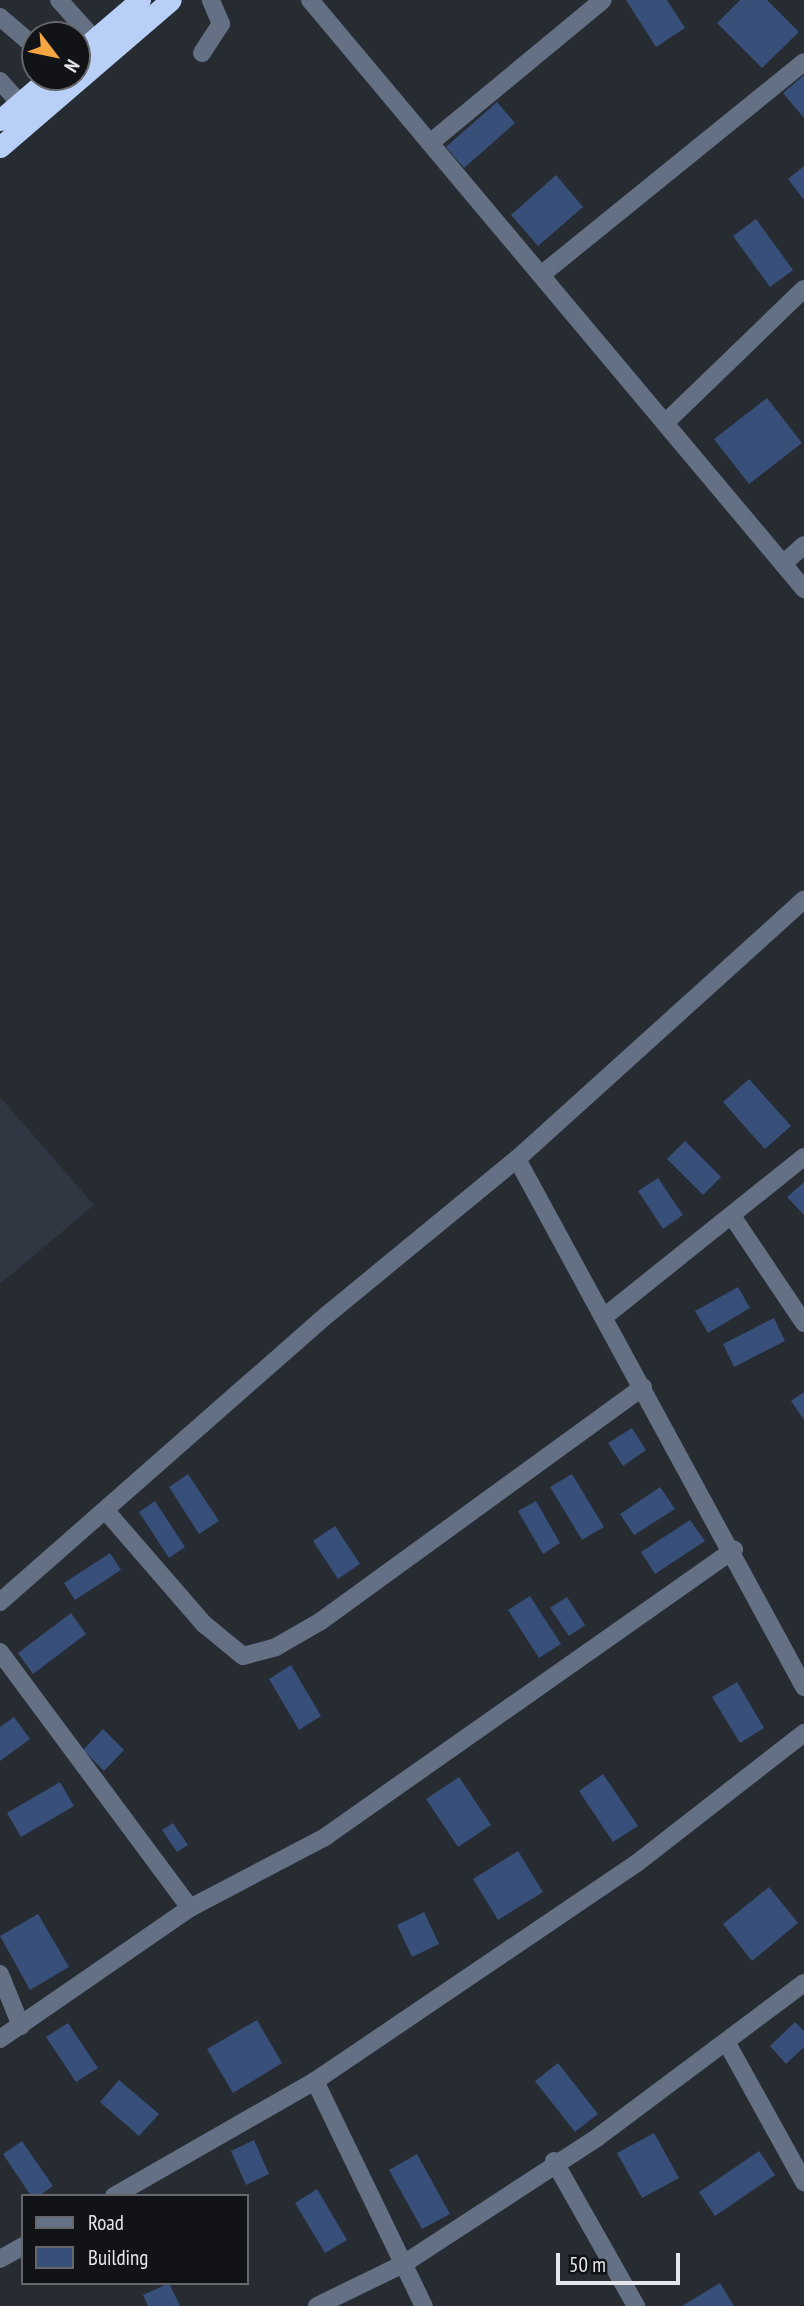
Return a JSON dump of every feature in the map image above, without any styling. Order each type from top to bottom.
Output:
[{"type":"highway","points":[[91,42],[140,0]]},
{"type":"highway","points":[[0,148],[171,0]]},
{"type":"highway","points":[[0,120],[34,91]]},
{"type":"street","points":[[59,0],[94,39]]},
{"type":"street","points":[[202,53],[222,24],[211,0]]},
{"type":"street","points":[[310,0],[804,589]]},
{"type":"street","points":[[430,143],[603,0]]},
{"type":"street","points":[[0,17],[21,35]]},
{"type":"street","points":[[541,275],[804,62]]},
{"type":"street","points":[[0,81],[20,103]]},
{"type":"street","points":[[665,423],[804,289]]},
{"type":"street","points":[[783,564],[804,545]]},
{"type":"street","points":[[0,1602],[328,1314],[517,1158],[804,900]]},
{"type":"street","points":[[604,1317],[804,1157]]},
{"type":"street","points":[[517,1158],[734,1550],[804,1687]]},
{"type":"street","points":[[732,1216],[804,1323]]},
{"type":"street","points":[[106,1511],[204,1624],[243,1656],[276,1647],[321,1621],[643,1387]]},
{"type":"street","points":[[0,2039],[190,1908],[325,1837],[734,1550]]},
{"type":"street","points":[[0,1651],[190,1908]]},
{"type":"street","points":[[117,2194],[315,2081],[636,1863],[804,1733]]},
{"type":"street","points":[[0,1974],[22,2026]]},
{"type":"street","points":[[317,2306],[405,2263],[728,2045],[804,1983]]},
{"type":"street","points":[[728,2045],[804,2182]]},
{"type":"street","points":[[315,2081],[424,2306]]},
{"type":"street","points":[[554,2161],[636,2306]]},
{"type":"street","points":[[0,2259],[21,2247]]},
{"type":"shaded area","points":[[0,1097],[94,1205],[0,1284]]},
{"type":"building","points":[[626,0],[667,0],[685,28],[656,47]]},
{"type":"building","points":[[740,0],[767,0],[799,32],[762,68],[717,23]]},
{"type":"building","points":[[804,75],[804,118],[783,93]]},
{"type":"building","points":[[497,102],[515,123],[464,168],[446,147]]},
{"type":"building","points":[[804,166],[804,200],[788,179]]},
{"type":"building","points":[[556,175],[583,207],[538,246],[511,215]]},
{"type":"building","points":[[756,219],[793,270],[770,287],[733,236]]},
{"type":"building","points":[[767,398],[802,443],[749,484],[714,439]]},
{"type":"building","points":[[749,1079],[791,1126],[765,1149],[723,1102]]},
{"type":"building","points":[[685,1141],[721,1177],[703,1195],[667,1159]]},
{"type":"building","points":[[658,1178],[683,1215],[663,1229],[638,1191]]},
{"type":"building","points":[[804,1182],[804,1215],[787,1197]]},
{"type":"building","points":[[738,1287],[750,1308],[708,1333],[695,1311]]},
{"type":"building","points":[[774,1318],[785,1341],[734,1367],[723,1344]]},
{"type":"building","points":[[804,1392],[804,1420],[791,1401]]},
{"type":"building","points":[[632,1428],[646,1450],[623,1466],[608,1443]]},
{"type":"building","points":[[188,1474],[219,1521],[199,1534],[169,1487]]},
{"type":"building","points":[[572,1474],[604,1527],[582,1540],[550,1487]]},
{"type":"building","points":[[660,1487],[675,1509],[634,1535],[620,1514]]},
{"type":"building","points":[[155,1501],[185,1547],[169,1558],[139,1512]]},
{"type":"building","points":[[536,1501],[560,1543],[543,1554],[518,1511]]},
{"type":"building","points":[[690,1520],[705,1541],[655,1574],[641,1552]]},
{"type":"building","points":[[335,1526],[360,1564],[338,1579],[313,1541]]},
{"type":"building","points":[[110,1553],[121,1570],[75,1600],[64,1583]]},
{"type":"building","points":[[530,1596],[561,1644],[539,1658],[508,1610]]},
{"type":"building","points":[[567,1597],[585,1625],[569,1636],[550,1608]]},
{"type":"building","points":[[71,1613],[86,1634],[33,1674],[18,1653]]},
{"type":"building","points":[[291,1665],[321,1716],[299,1730],[269,1679]]},
{"type":"building","points":[[737,1682],[764,1728],[740,1743],[712,1697]]},
{"type":"building","points":[[14,1717],[30,1739],[0,1761],[0,1727]]},
{"type":"building","points":[[103,1729],[124,1750],[104,1771],[83,1750]]},
{"type":"building","points":[[603,1774],[638,1826],[613,1842],[579,1791]]},
{"type":"building","points":[[459,1777],[491,1825],[458,1847],[426,1799]]},
{"type":"building","points":[[60,1782],[74,1806],[21,1837],[7,1813]]},
{"type":"building","points":[[173,1823],[188,1845],[177,1852],[162,1830]]},
{"type":"building","points":[[518,1851],[543,1892],[498,1920],[473,1879]]},
{"type":"building","points":[[769,1887],[798,1923],[752,1961],[723,1924]]},
{"type":"building","points":[[424,1912],[439,1944],[412,1957],[397,1925]]},
{"type":"building","points":[[38,1914],[69,1967],[30,1990],[0,1936]]},
{"type":"building","points":[[257,2020],[282,2063],[233,2093],[207,2049]]},
{"type":"building","points":[[795,2022],[804,2031],[804,2047],[786,2064],[770,2046]]},
{"type":"building","points":[[68,2023],[98,2068],[76,2082],[46,2037]]},
{"type":"building","points":[[558,2063],[598,2114],[575,2132],[535,2081]]},
{"type":"building","points":[[119,2080],[159,2114],[139,2136],[100,2102]]},
{"type":"building","points":[[654,2133],[679,2178],[642,2198],[617,2153]]},
{"type":"building","points":[[254,2140],[269,2174],[246,2185],[231,2151]]},
{"type":"building","points":[[22,2141],[53,2186],[42,2194],[30,2194],[3,2154]]},
{"type":"building","points":[[759,2151],[775,2175],[715,2216],[699,2192]]},
{"type":"building","points":[[417,2154],[450,2214],[422,2229],[389,2170]]},
{"type":"building","points":[[317,2189],[347,2240],[325,2253],[295,2203]]},
{"type":"building","points":[[720,2283],[734,2306],[682,2306]]},
{"type":"building","points":[[170,2285],[180,2306],[148,2306],[143,2295]]}]
